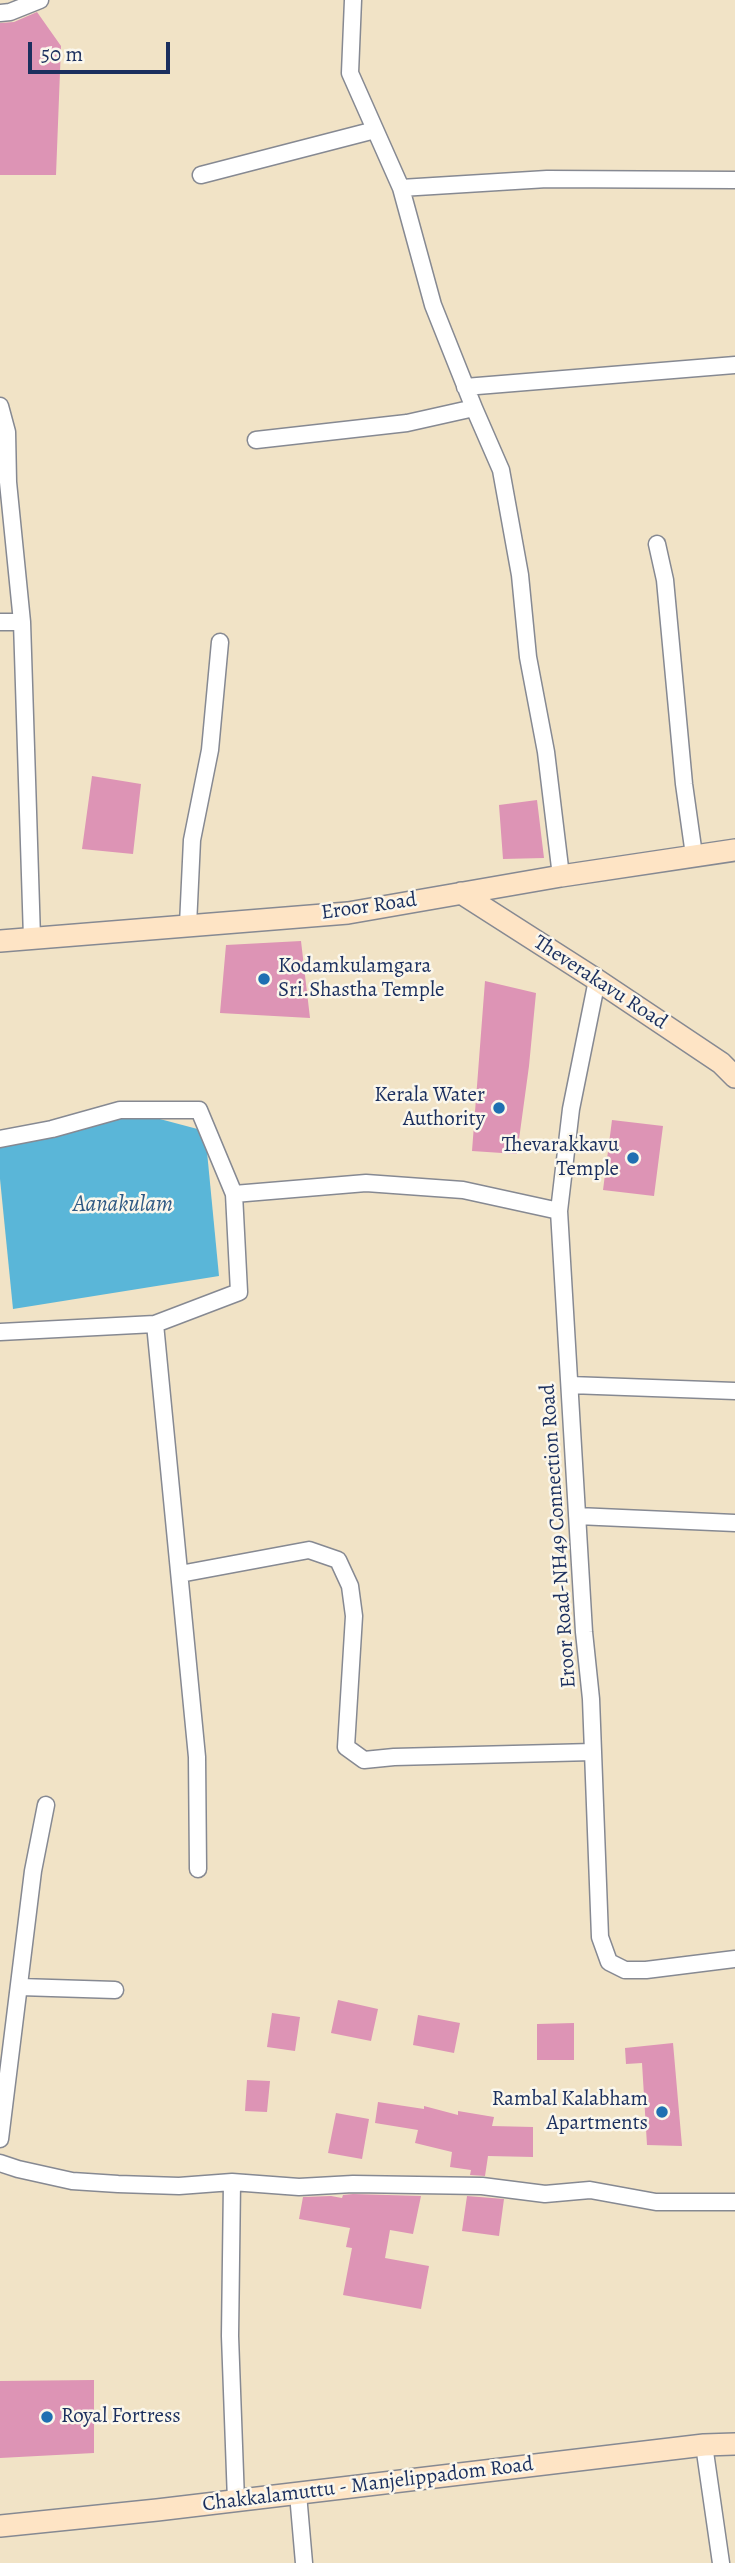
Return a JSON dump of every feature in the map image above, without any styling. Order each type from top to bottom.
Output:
[{"type":"street","points":[[0,13],[10,12],[40,0]]},
{"type":"street","points":[[353,0],[350,72],[401,188],[433,305],[501,470],[520,575],[528,657],[546,752],[561,876]]},
{"type":"street","points":[[201,175],[375,130]]},
{"type":"street","points":[[401,188],[547,179],[735,180]]},
{"type":"street","points":[[465,387],[735,365]]},
{"type":"street","points":[[0,405],[7,432],[8,482],[22,622],[32,939]]},
{"type":"street","points":[[256,440],[407,423],[474,408]]},
{"type":"street","points":[[657,544],[665,580],[684,784],[694,855]]},
{"type":"street","points":[[0,622],[22,622]]},
{"type":"street","points":[[187,925],[192,840],[210,750],[220,642]]},
{"type":"street","name":"Eroor Road","points":[[0,941],[348,913],[735,849]]},
{"type":"street","name":"Theverakavu Road","points":[[461,893],[721,1063],[735,1077]]},
{"type":"street","name":"Eroor Road-NH49 Connection Road","points":[[597,980],[571,1109],[559,1211],[593,1752],[600,1937],[609,1962],[625,1970],[735,1959]]},
{"type":"street","points":[[0,1139],[52,1129],[120,1110],[199,1110],[234,1194],[239,1292],[155,1324],[0,1332]]},
{"type":"street","points":[[234,1194],[366,1182],[463,1190],[559,1211]]},
{"type":"street","points":[[155,1324],[197,1757],[198,1870]]},
{"type":"street","points":[[570,1385],[735,1391]]},
{"type":"street","points":[[577,1516],[735,1523]]},
{"type":"street","points":[[180,1574],[310,1550],[338,1560],[350,1586],[354,1616],[346,1747],[364,1760],[593,1752]]},
{"type":"street","points":[[0,2139],[33,1871],[46,1805]]},
{"type":"street","points":[[20,1987],[115,1990]]},
{"type":"street","points":[[0,2163],[72,2181],[179,2186],[232,2182],[299,2187],[353,2184],[482,2186],[545,2194],[590,2190],[656,2202],[735,2202]]},
{"type":"street","points":[[232,2182],[230,2336],[236,2501]]},
{"type":"street","name":"Chakkalamuttu - Manjelippadom Road","points":[[0,2526],[298,2494],[704,2445],[735,2444]]},
{"type":"street","points":[[704,2445],[721,2563]]},
{"type":"street","points":[[298,2494],[304,2563]]},
{"type":"water","name":"Aanakulam","points":[[141,1114],[205,1131],[219,1276],[13,1309],[0,1179],[0,1145]]},
{"type":"building","points":[[37,12],[61,46],[56,175],[0,175],[0,23],[14,22]]},
{"type":"building","points":[[92,776],[141,784],[133,854],[82,849]]},
{"type":"building","points":[[537,800],[544,858],[503,859],[499,805]]},
{"type":"building","name":"Kodamkulamgara Sri.Shastha Temple","points":[[301,941],[310,1018],[220,1013],[226,945]]},
{"type":"building","name":"Kerala Water Authority","points":[[485,981],[536,993],[517,1154],[472,1151]]},
{"type":"building","name":"Thevarakkavu Temple","points":[[612,1120],[663,1126],[654,1196],[603,1190]]},
{"type":"building","points":[[338,2000],[378,2009],[371,2041],[331,2033]]},
{"type":"building","points":[[272,2013],[300,2017],[295,2051],[267,2047]]},
{"type":"building","points":[[418,2015],[460,2023],[454,2053],[413,2045]]},
{"type":"building","points":[[574,2023],[574,2060],[537,2060],[537,2024]]},
{"type":"building","name":"Rambal Kalabham Apartments","points":[[673,2043],[682,2146],[647,2145],[642,2063],[626,2064],[625,2048]]},
{"type":"building","points":[[247,2080],[270,2081],[267,2112],[245,2111]]},
{"type":"building","points":[[378,2102],[424,2109],[424,2106],[458,2115],[458,2111],[494,2117],[492,2126],[533,2127],[533,2157],[488,2156],[485,2176],[470,2175],[471,2170],[450,2167],[452,2152],[415,2143],[418,2130],[375,2123]]},
{"type":"building","points":[[336,2113],[369,2119],[362,2159],[328,2153]]},
{"type":"building","points":[[343,2195],[421,2196],[413,2234],[390,2230],[385,2258],[429,2266],[421,2309],[343,2295],[352,2248],[346,2247],[350,2228],[299,2219],[303,2197],[342,2198]]},
{"type":"building","points":[[467,2196],[504,2199],[499,2236],[462,2231]]},
{"type":"building","name":"Royal Fortress","points":[[94,2380],[94,2453],[0,2458],[0,2381]]},
{"type":"place","name":"Kodamkulamgara Sri.Shastha Temple","points":[[264,979]]},
{"type":"place","name":"Kerala Water Authority","points":[[499,1108]]},
{"type":"place","name":"Thevarakkavu Temple","points":[[633,1158]]},
{"type":"place","name":"Rambal Kalabham Apartments","points":[[662,2112]]},
{"type":"place","name":"Royal Fortress","points":[[47,2417]]}]
